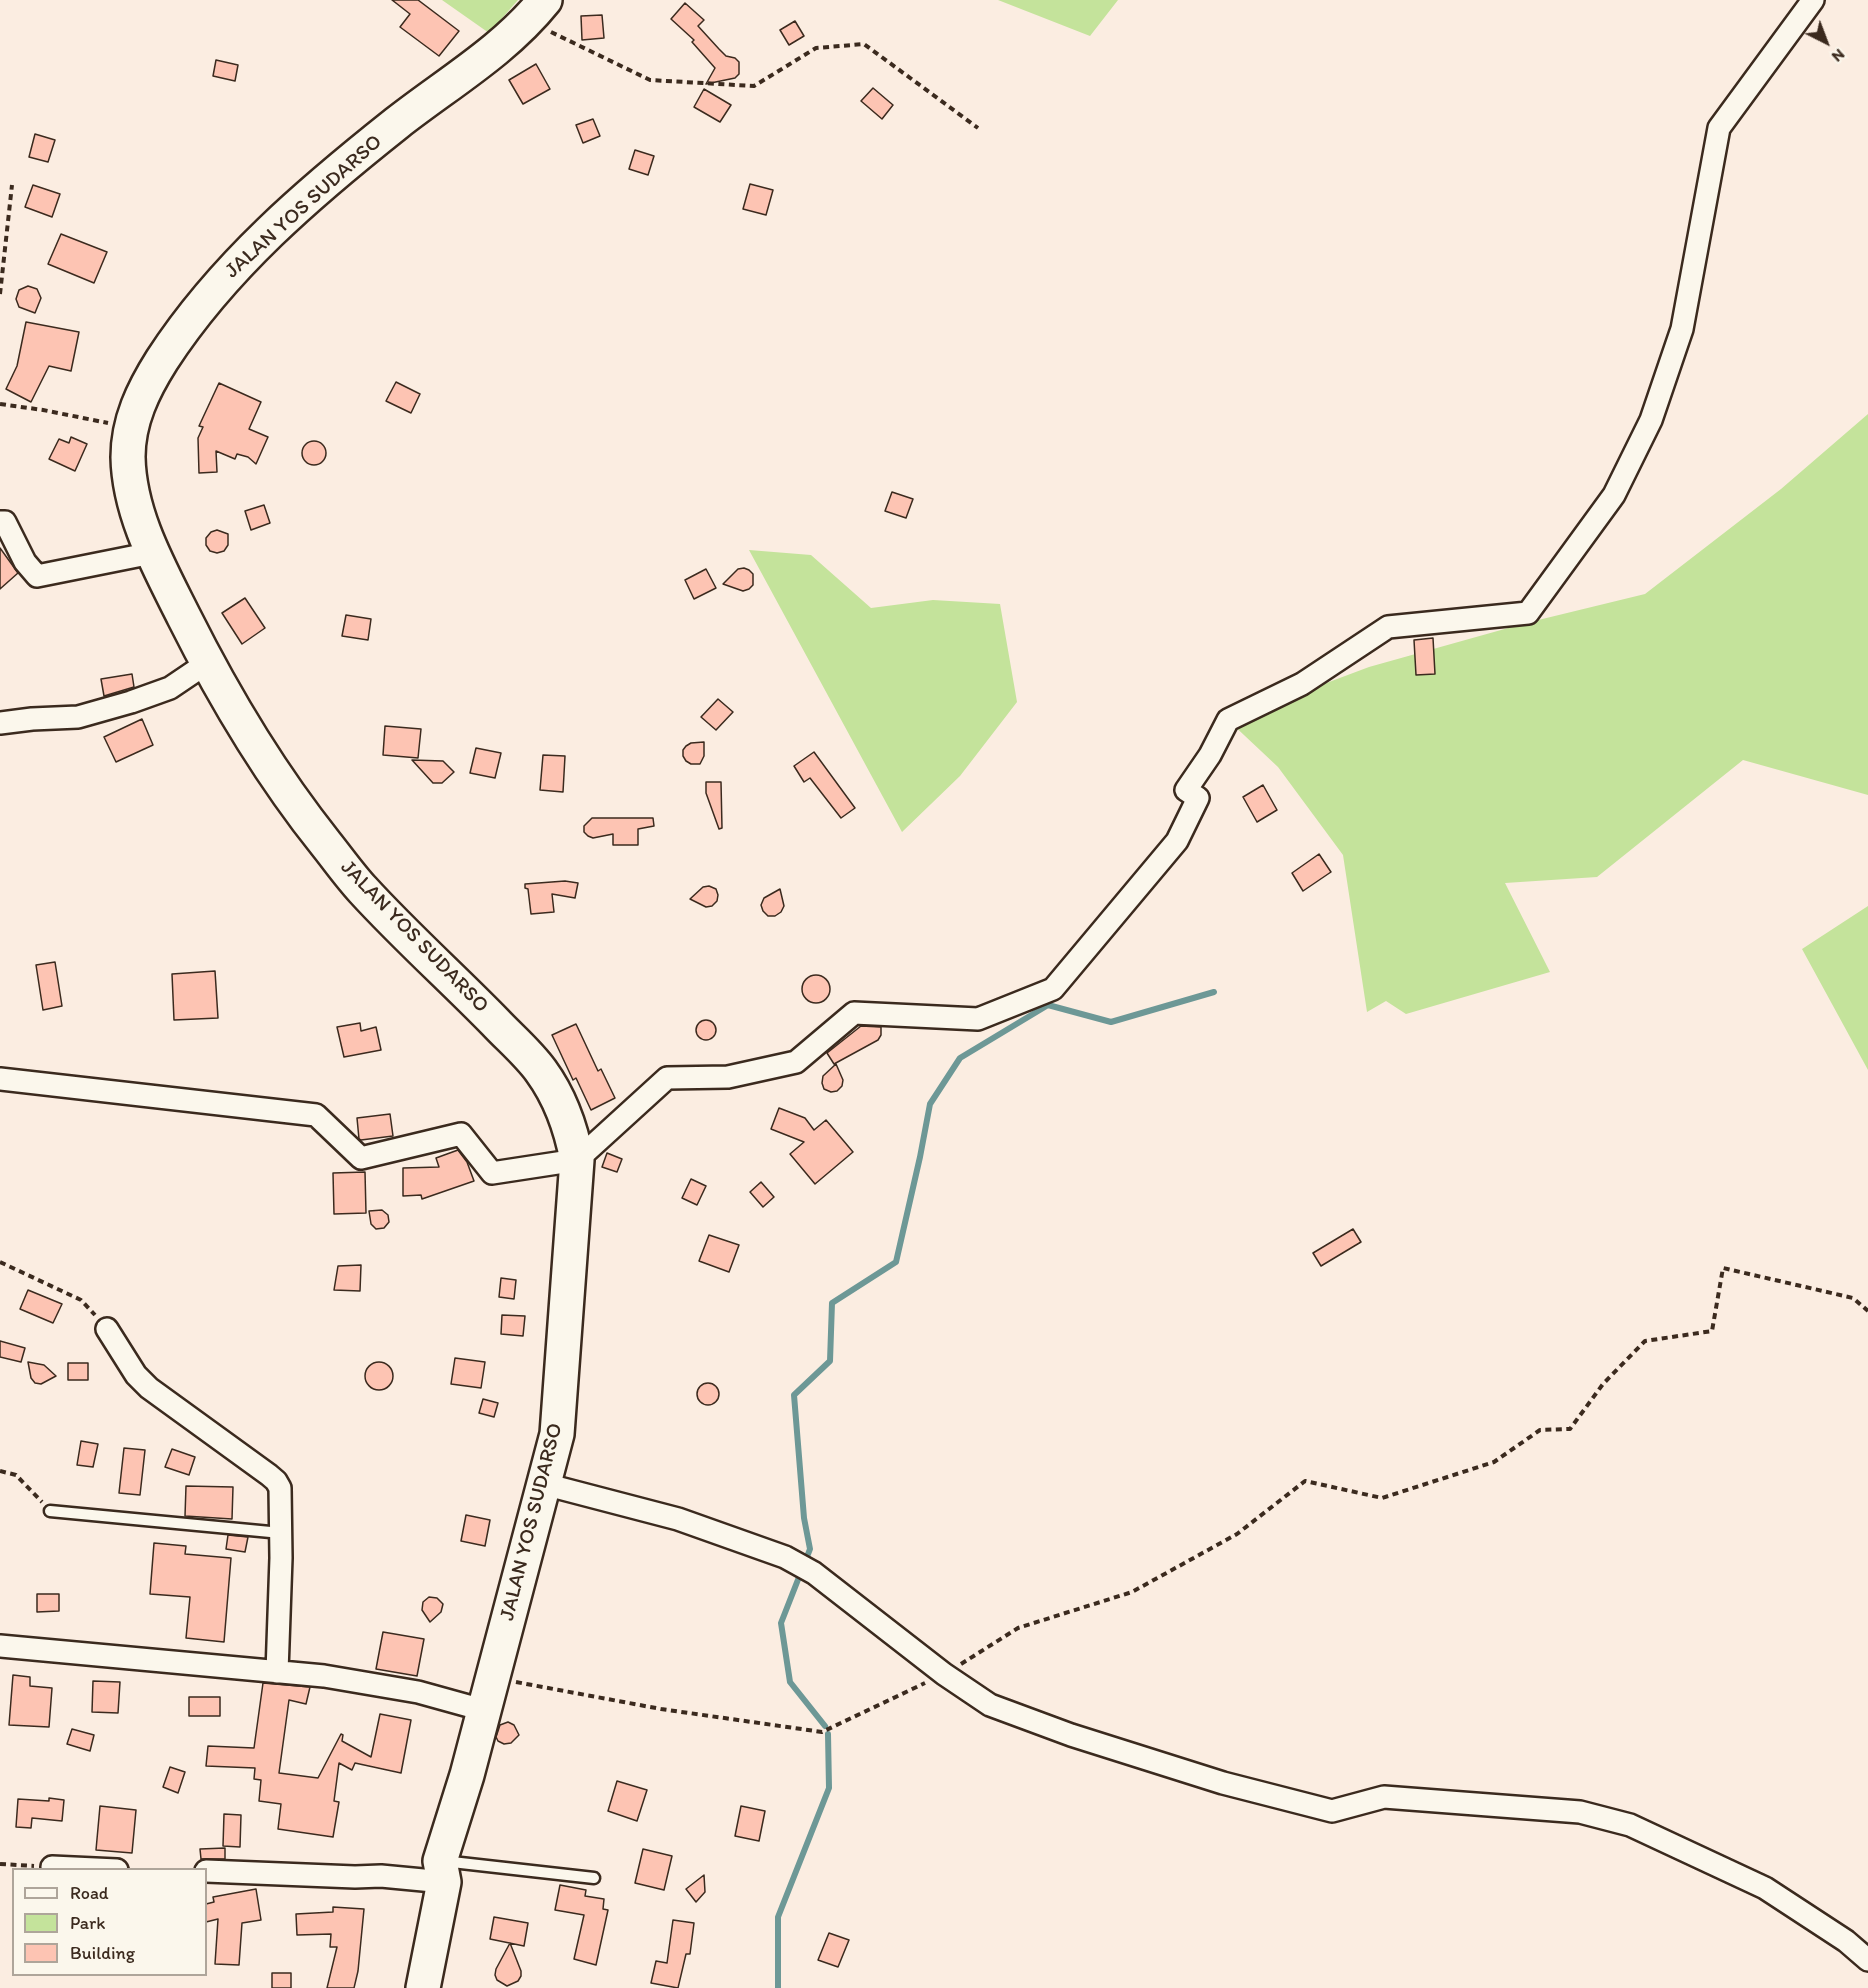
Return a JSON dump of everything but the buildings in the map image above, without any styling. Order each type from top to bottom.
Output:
[{"type":"main road","name":"JALAN YOS SUDARSO","points":[[423,1988],[442,1871],[556,1434],[577,1160],[572,1133],[538,1067],[362,889],[304,816],[261,754],[207,663],[152,553],[131,484],[128,458],[129,429],[148,384],[163,359],[193,316],[247,254],[327,180],[399,121],[479,63],[537,10]]},
{"type":"street","points":[[0,1079],[316,1114],[361,1158],[461,1134],[492,1173],[577,1160],[667,1078],[728,1077],[796,1062],[854,1013],[978,1019],[1053,989],[1177,841],[1198,798],[1186,790],[1210,755],[1228,720],[1302,684],[1388,627],[1527,613],[1614,495],[1651,420],[1682,329],[1719,128],[1813,0]]},
{"type":"street","points":[[0,522],[5,522],[25,562],[37,576],[152,553]]},
{"type":"street","points":[[0,723],[78,717],[131,702],[170,688],[207,663]]},
{"type":"street","points":[[107,1329],[136,1375],[149,1388],[276,1481],[280,1488],[277,1672]]},
{"type":"street","points":[[544,1484],[678,1519],[785,1557],[806,1568],[944,1674],[990,1705],[1071,1735],[1223,1783],[1332,1811],[1384,1797],[1580,1812],[1630,1825],[1766,1888],[1846,1941],[1868,1960]]},
{"type":"street","points":[[0,1646],[324,1676],[418,1692],[483,1710]]},
{"type":"street","points":[[52,1867],[84,1868]]},
{"type":"street","points":[[207,1871],[381,1876],[442,1871]]},
{"type":"lane","points":[[50,1511],[280,1533]]},
{"type":"lane","points":[[442,1871],[594,1878]]},
{"type":"path","points":[[537,10],[650,80],[754,87],[816,48],[864,44],[978,128]]},
{"type":"path","points":[[0,294],[12,185]]},
{"type":"path","points":[[0,404],[91,419],[129,429]]},
{"type":"path","points":[[0,1262],[81,1300],[107,1329]]},
{"type":"path","points":[[492,1677],[661,1709],[822,1732],[944,1674],[1018,1628],[1132,1592],[1237,1534],[1305,1481],[1382,1498],[1494,1462],[1540,1430],[1570,1429],[1603,1384],[1645,1341],[1712,1331],[1723,1268],[1853,1298],[1868,1311]]},
{"type":"path","points":[[0,1471],[16,1475],[50,1511]]},
{"type":"path","points":[[0,1864],[52,1867]]},
{"type":"green space","points":[[442,0],[518,0],[489,33]]},
{"type":"green space","points":[[998,0],[1118,0],[1090,36]]},
{"type":"green space","points":[[1868,414],[1868,795],[1743,760],[1597,877],[1505,883],[1550,972],[1406,1014],[1386,1001],[1367,1012],[1343,855],[1278,767],[1228,720],[1369,667],[1526,623],[1645,594],[1781,489]]},
{"type":"green space","points":[[749,550],[811,555],[871,608],[933,600],[1000,604],[1017,702],[960,776],[902,832]]},
{"type":"green space","points":[[1868,906],[1868,1070],[1802,949]]},
{"type":"waterway","points":[[805,1562],[810,1549],[804,1518],[794,1395],[830,1361],[832,1303],[896,1262],[930,1104],[960,1058],[1048,1005],[1111,1022],[1214,992]]},
{"type":"waterway","points":[[801,1572],[781,1623],[790,1682],[825,1726]]},
{"type":"waterway","points":[[778,1988],[778,1917],[829,1788],[828,1734]]}]
